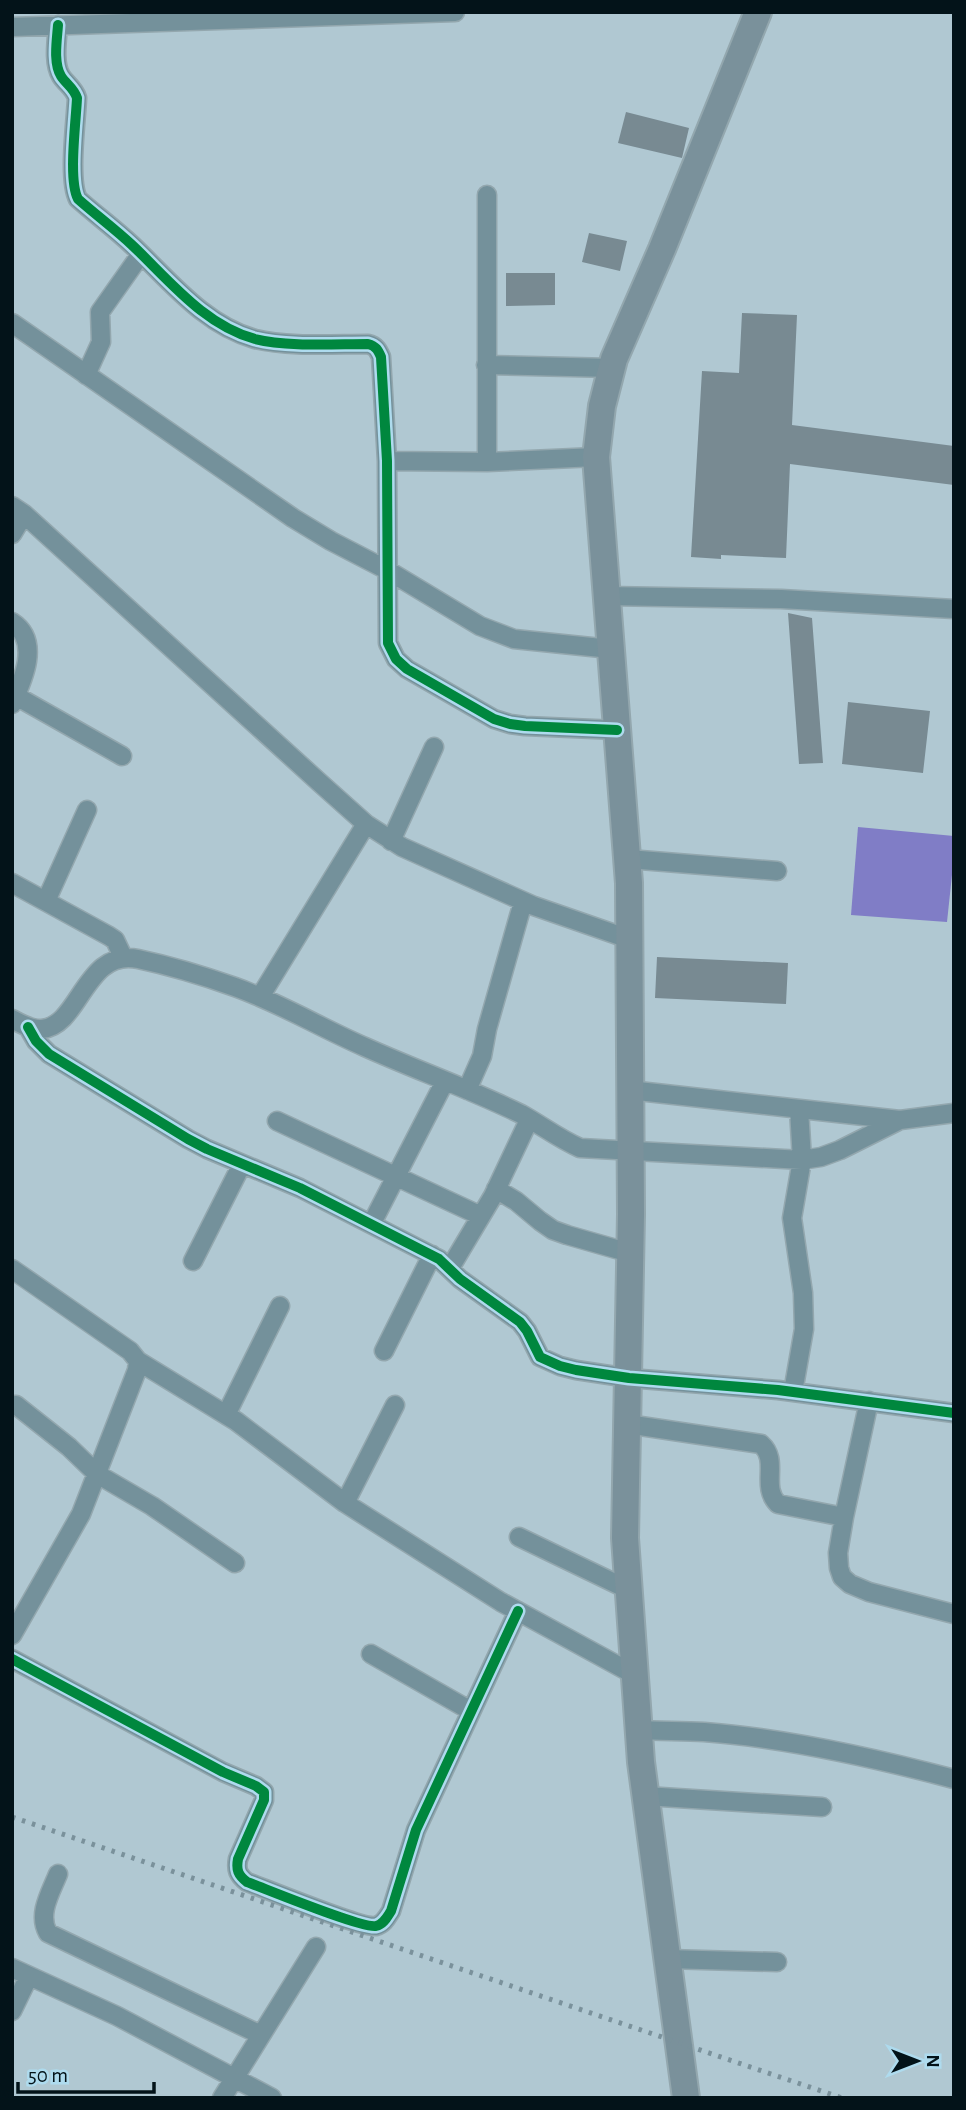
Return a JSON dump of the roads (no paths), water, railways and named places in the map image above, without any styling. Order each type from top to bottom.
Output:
[{"type":"highway","points":[[686,2098],[645,1796],[625,1538],[630,1253],[628,859],[596,457],[602,406],[612,368],[758,12]]},
{"type":"street","points":[[12,27],[244,16],[455,12]]},
{"type":"street","points":[[58,25],[57,67],[75,91],[77,98],[74,177],[78,200],[216,323],[242,335],[264,341],[374,346],[381,358],[387,461],[388,643],[396,659],[407,669],[469,706],[510,724],[617,730]]},
{"type":"street","points":[[487,195],[487,462]]},
{"type":"street","points":[[86,376],[101,342],[100,312],[141,254]]},
{"type":"street","points":[[12,323],[293,519],[387,570],[480,626],[514,639],[611,649]]},
{"type":"street","points":[[486,365],[612,368]]},
{"type":"street","points":[[387,461],[487,462],[596,457]]},
{"type":"street","points":[[12,534],[18,510],[366,824],[391,841],[523,902],[629,939]]},
{"type":"street","points":[[607,596],[781,599],[954,609]]},
{"type":"street","points":[[12,622],[24,633],[28,643],[27,661],[14,700],[122,756]]},
{"type":"street","points":[[391,841],[434,747]]},
{"type":"street","points":[[46,901],[87,810]]},
{"type":"street","points":[[260,998],[366,824]]},
{"type":"street","points":[[628,859],[777,870]]},
{"type":"street","points":[[12,883],[109,936],[115,940],[123,957]]},
{"type":"street","points":[[467,1090],[485,1044],[523,902]]},
{"type":"street","points":[[20,1023],[40,1030],[59,1022],[105,965],[123,957],[235,987],[467,1090],[580,1148],[802,1160],[840,1150],[900,1120]]},
{"type":"street","points":[[20,1023],[49,1054],[188,1139],[300,1188],[432,1255],[460,1279],[520,1322],[540,1357],[560,1366],[629,1378],[725,1384],[954,1413]]},
{"type":"street","points":[[372,1223],[446,1082]]},
{"type":"street","points":[[629,1090],[900,1120],[954,1113]]},
{"type":"street","points":[[793,1392],[804,1329],[803,1293],[792,1218],[802,1160],[799,1109]]},
{"type":"street","points":[[450,1268],[496,1189],[529,1120]]},
{"type":"street","points":[[277,1121],[481,1216]]},
{"type":"street","points":[[193,1261],[242,1164]]},
{"type":"street","points":[[496,1189],[554,1230],[630,1253]]},
{"type":"street","points":[[384,1351],[432,1255]]},
{"type":"street","points":[[12,1269],[130,1351],[138,1361],[226,1415],[345,1503],[518,1611],[635,1675]]},
{"type":"street","points":[[226,1415],[279,1306]]},
{"type":"street","points":[[12,1635],[81,1514],[137,1370],[138,1361]]},
{"type":"street","points":[[869,1401],[838,1553],[842,1577],[850,1584],[869,1592],[954,1614]]},
{"type":"street","points":[[16,1405],[69,1447],[97,1474],[152,1506],[235,1563]]},
{"type":"street","points":[[345,1503],[395,1405]]},
{"type":"street","points":[[627,1424],[761,1444],[767,1450],[770,1461],[769,1489],[778,1504],[844,1517]]},
{"type":"street","points":[[519,1537],[629,1590]]},
{"type":"street","points":[[12,1659],[223,1772],[256,1786],[264,1792],[264,1800],[238,1859],[236,1867],[239,1876],[247,1882],[370,1926],[379,1925],[391,1911],[416,1830],[518,1611]]},
{"type":"street","points":[[371,1654],[471,1711]]},
{"type":"street","points":[[639,1730],[702,1732],[744,1737],[845,1754],[954,1779]]},
{"type":"street","points":[[645,1796],[822,1807]]},
{"type":"street","points":[[58,1874],[43,1917],[43,1925],[48,1933],[261,2035]]},
{"type":"street","points":[[222,2098],[316,1947]]},
{"type":"street","points":[[667,1959],[777,1962]]},
{"type":"street","points":[[12,2011],[21,1972],[117,2017],[271,2098]]},
{"type":"railway","points":[[12,1817],[842,2098]]}]
